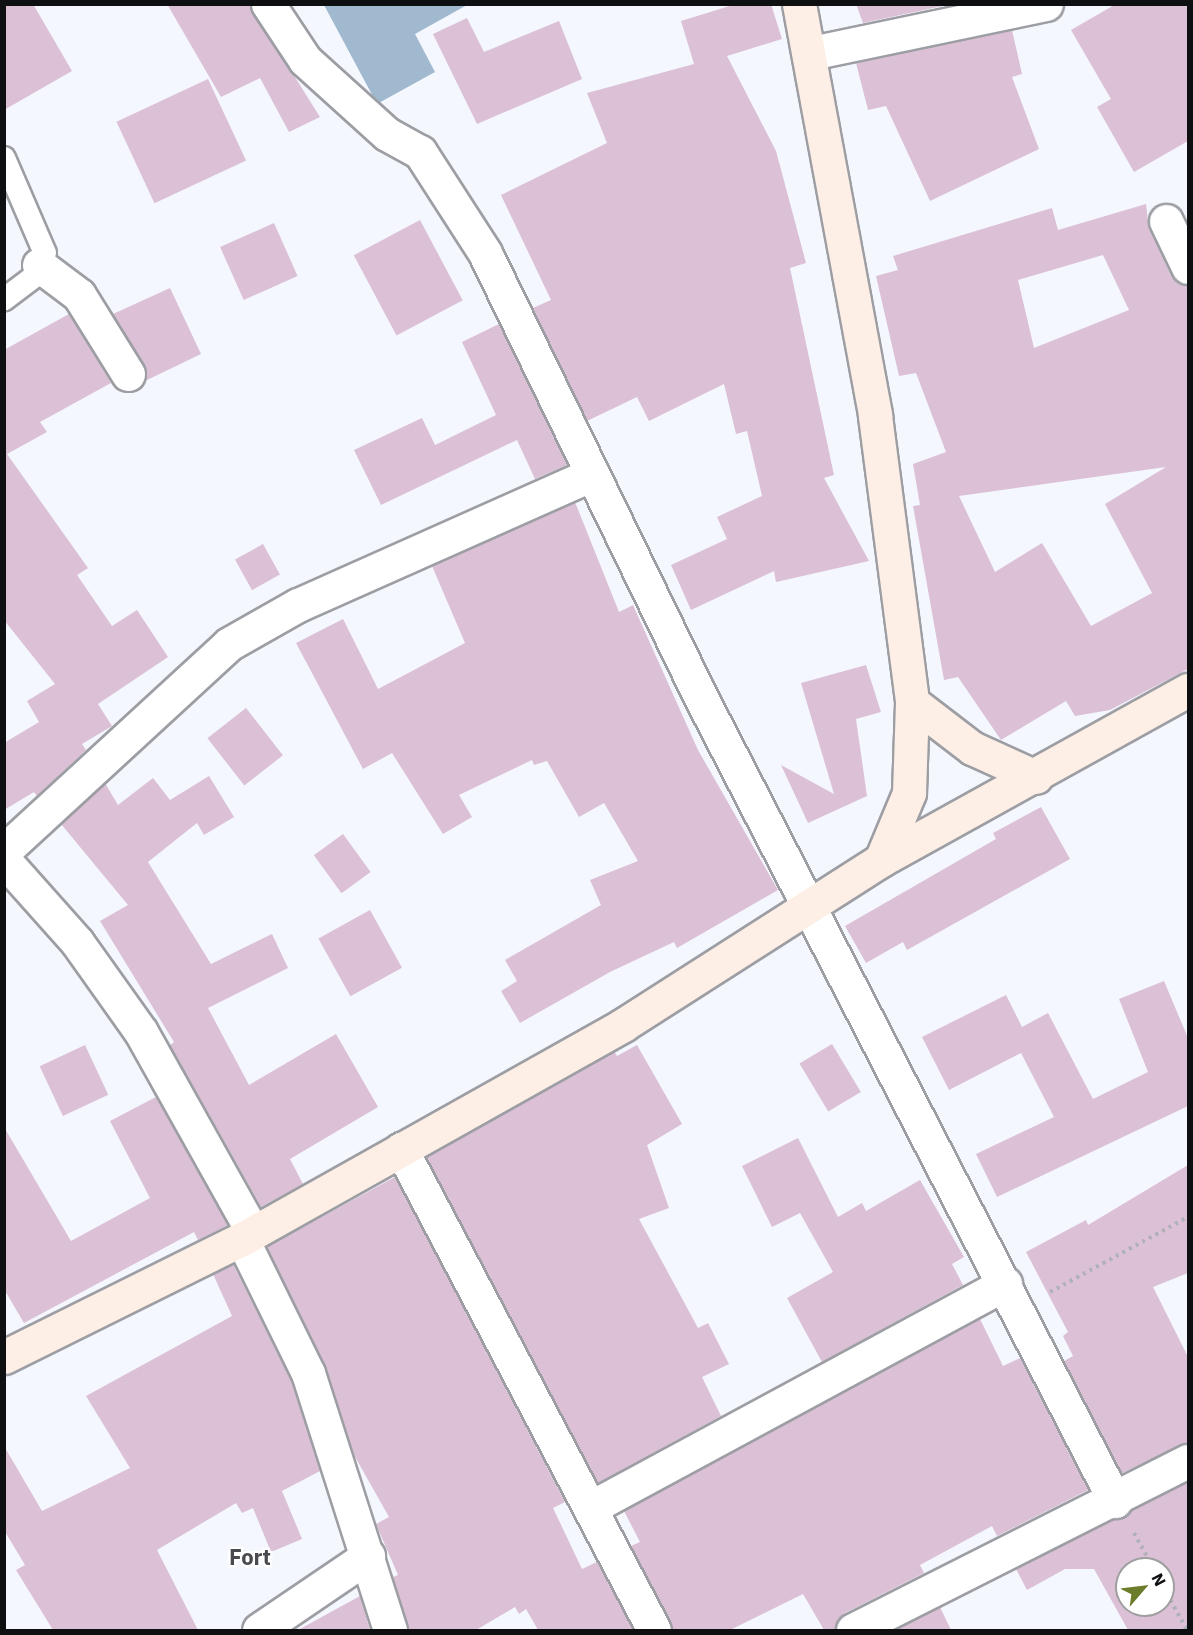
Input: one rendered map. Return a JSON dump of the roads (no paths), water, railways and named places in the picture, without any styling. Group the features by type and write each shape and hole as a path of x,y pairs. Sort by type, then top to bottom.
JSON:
{"main road":[{"path":"799,4 811,53 875,416 912,702 909,793 881,861"},
{"path":"4,1358 247,1235 623,1025 881,861 1036,777 1188,690"},
{"path":"912,702 972,748 1036,777"}],"street":[{"path":"268,4 305,60 387,134 420,152 485,253 807,906 1115,1501"},
{"path":"811,53 1046,4"},
{"path":"1166,221 1188,267"},
{"path":"39,265 79,295 129,374"},
{"path":"4,851 229,645 298,605 592,474"},
{"path":"4,860 77,942 141,1032 247,1235 308,1373 390,1630"},
{"path":"401,1149 654,1630"},
{"path":"590,1508 1011,1297"},
{"path":"853,1630 1115,1501 1188,1461"},
{"path":"259,1630 368,1556"}],"lane":[{"path":"4,158 38,232 45,253 35,276 4,300"}],"water":[{"path":"324,5 467,5 415,34 435,72 377,104"}],"district":[{"name":"Fort","path":"250,1557"}]}
